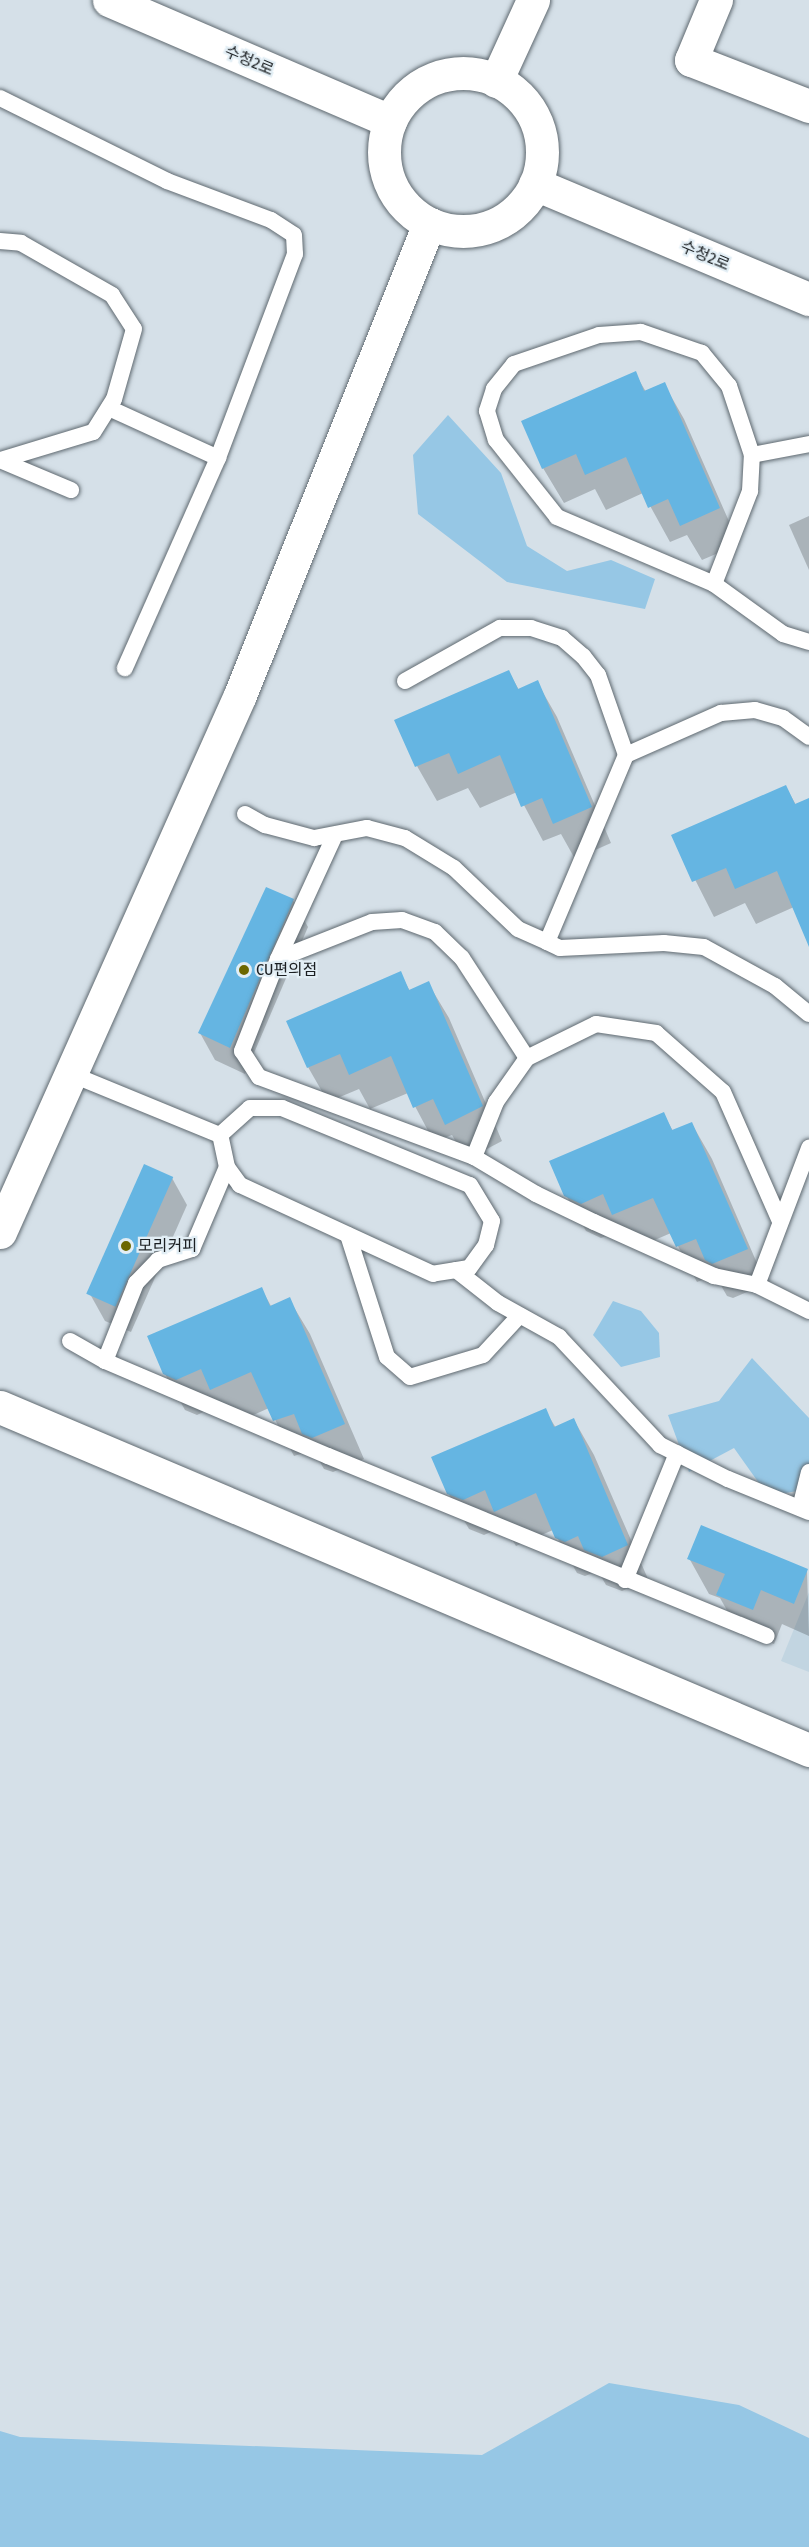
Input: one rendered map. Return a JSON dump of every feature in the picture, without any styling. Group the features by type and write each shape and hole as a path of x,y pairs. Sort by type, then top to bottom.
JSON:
{"street":[{"name":"수청2로","path":"109,0 390,121"},
{"path":"496,81 533,0"},
{"path":"716,0 691,60 809,106"},
{"path":"476,74 496,81 513,91 537,124 541,165 535,184 522,205 502,221 478,230 453,231 429,224 409,210 394,191 385,168 384,144 390,121 400,103 434,78 476,74"},
{"name":"수청2로","path":"535,184 809,299"},
{"path":"0,1233 240,695 429,224"},
{"path":"0,1407 809,1750"}],"lane":[{"path":"0,99 167,181 271,220 294,235 296,254 218,458 125,668"},
{"path":"0,241 21,243 112,295 134,329 109,408 93,432 1,460"},
{"path":"714,584 750,491 752,455 729,386 702,353 641,332 599,335 513,364 494,389 487,411 496,440 556,517 714,584 783,634 809,642"},
{"path":"109,408 218,458"},
{"path":"752,455 809,444"},
{"path":"1,460 71,490"},
{"path":"405,681 500,628 531,628 562,638 584,656 598,675 626,755 547,942"},
{"path":"626,755 721,713 755,710 783,718 809,737"},
{"path":"245,814 274,828 314,838 334,837 367,828 405,838 454,868 518,929 560,948 664,943 704,947 775,986 809,1014"},
{"path":"334,837 278,959 242,1051 259,1077 474,1157 536,1194 670,1256 714,1276 757,1285 809,1311"},
{"path":"278,959 372,922 402,920 435,932 462,958 527,1058"},
{"path":"474,1157 496,1102 527,1058 597,1024 656,1033 723,1092 780,1221"},
{"path":"71,1074 220,1135"},
{"path":"262,1108 272,1082"},
{"path":"250,1108 282,1108 470,1185 492,1221 486,1245 469,1268 433,1274 240,1185 227,1167 220,1135 250,1108"},
{"path":"757,1285 809,1148"},
{"path":"105,1361 136,1283 158,1260 192,1249 227,1167"},
{"path":"348,1235 387,1357 410,1377 483,1355 520,1315"},
{"path":"456,1270 520,1315 559,1337 660,1445 804,1510 809,1472"},
{"path":"70,1341 105,1361 625,1580 767,1636"},
{"path":"625,1580 677,1453"}],"shaded area":[{"path":"448,415 501,473 527,546 567,571 611,560 655,579 645,609 507,582 418,514 413,455"},
{"path":"613,1301 641,1311 659,1333 660,1357 621,1367 593,1335"},
{"path":"752,1358 809,1418 809,1489 768,1496 734,1448 689,1472 668,1415 719,1401"},
{"path":"809,1592 809,1672 781,1661"},
{"path":"609,2383 739,2405 809,2438 809,2547 0,2547 0,2431 20,2437 482,2455"}],"building":[{"path":"636,371 644,391 665,382 720,508 680,526 668,499 648,508 626,457 585,475 576,454 542,469 521,421"},
{"path":"509,670 518,689 538,680 592,807 553,824 542,798 521,807 500,755 458,774 449,753 415,767 394,720"},
{"path":"786,785 795,804 809,798 809,947 777,871 735,889 726,868 692,882 671,835"},
{"path":"266,887 294,899 230,1048 198,1033"},
{"path":"401,971 409,990 429,981 483,1106 445,1125 433,1099 413,1108 391,1056 349,1075 340,1054 307,1068 286,1021"},
{"path":"664,1112 672,1130 692,1122 748,1249 712,1264 705,1260 696,1239 676,1247 653,1198 612,1215 603,1194 581,1204 564,1196 549,1161"},
{"path":"144,1164 173,1177 115,1307 86,1294"},
{"path":"262,1287 270,1306 290,1297 345,1424 312,1438 302,1434 294,1414 273,1421 251,1372 210,1390 201,1369 176,1380 163,1374 147,1336"},
{"path":"546,1408 554,1427 574,1418 628,1545 602,1557 584,1550 578,1536 565,1542 555,1538 536,1493 494,1512 485,1490 463,1500 447,1494 431,1457"},
{"path":"701,1525 808,1569 794,1604 761,1590 753,1610 716,1595 725,1574 687,1559"}],"place":[{"name":"CU편의점","path":"244,970"},
{"name":"모리커피","path":"126,1246"}]}
